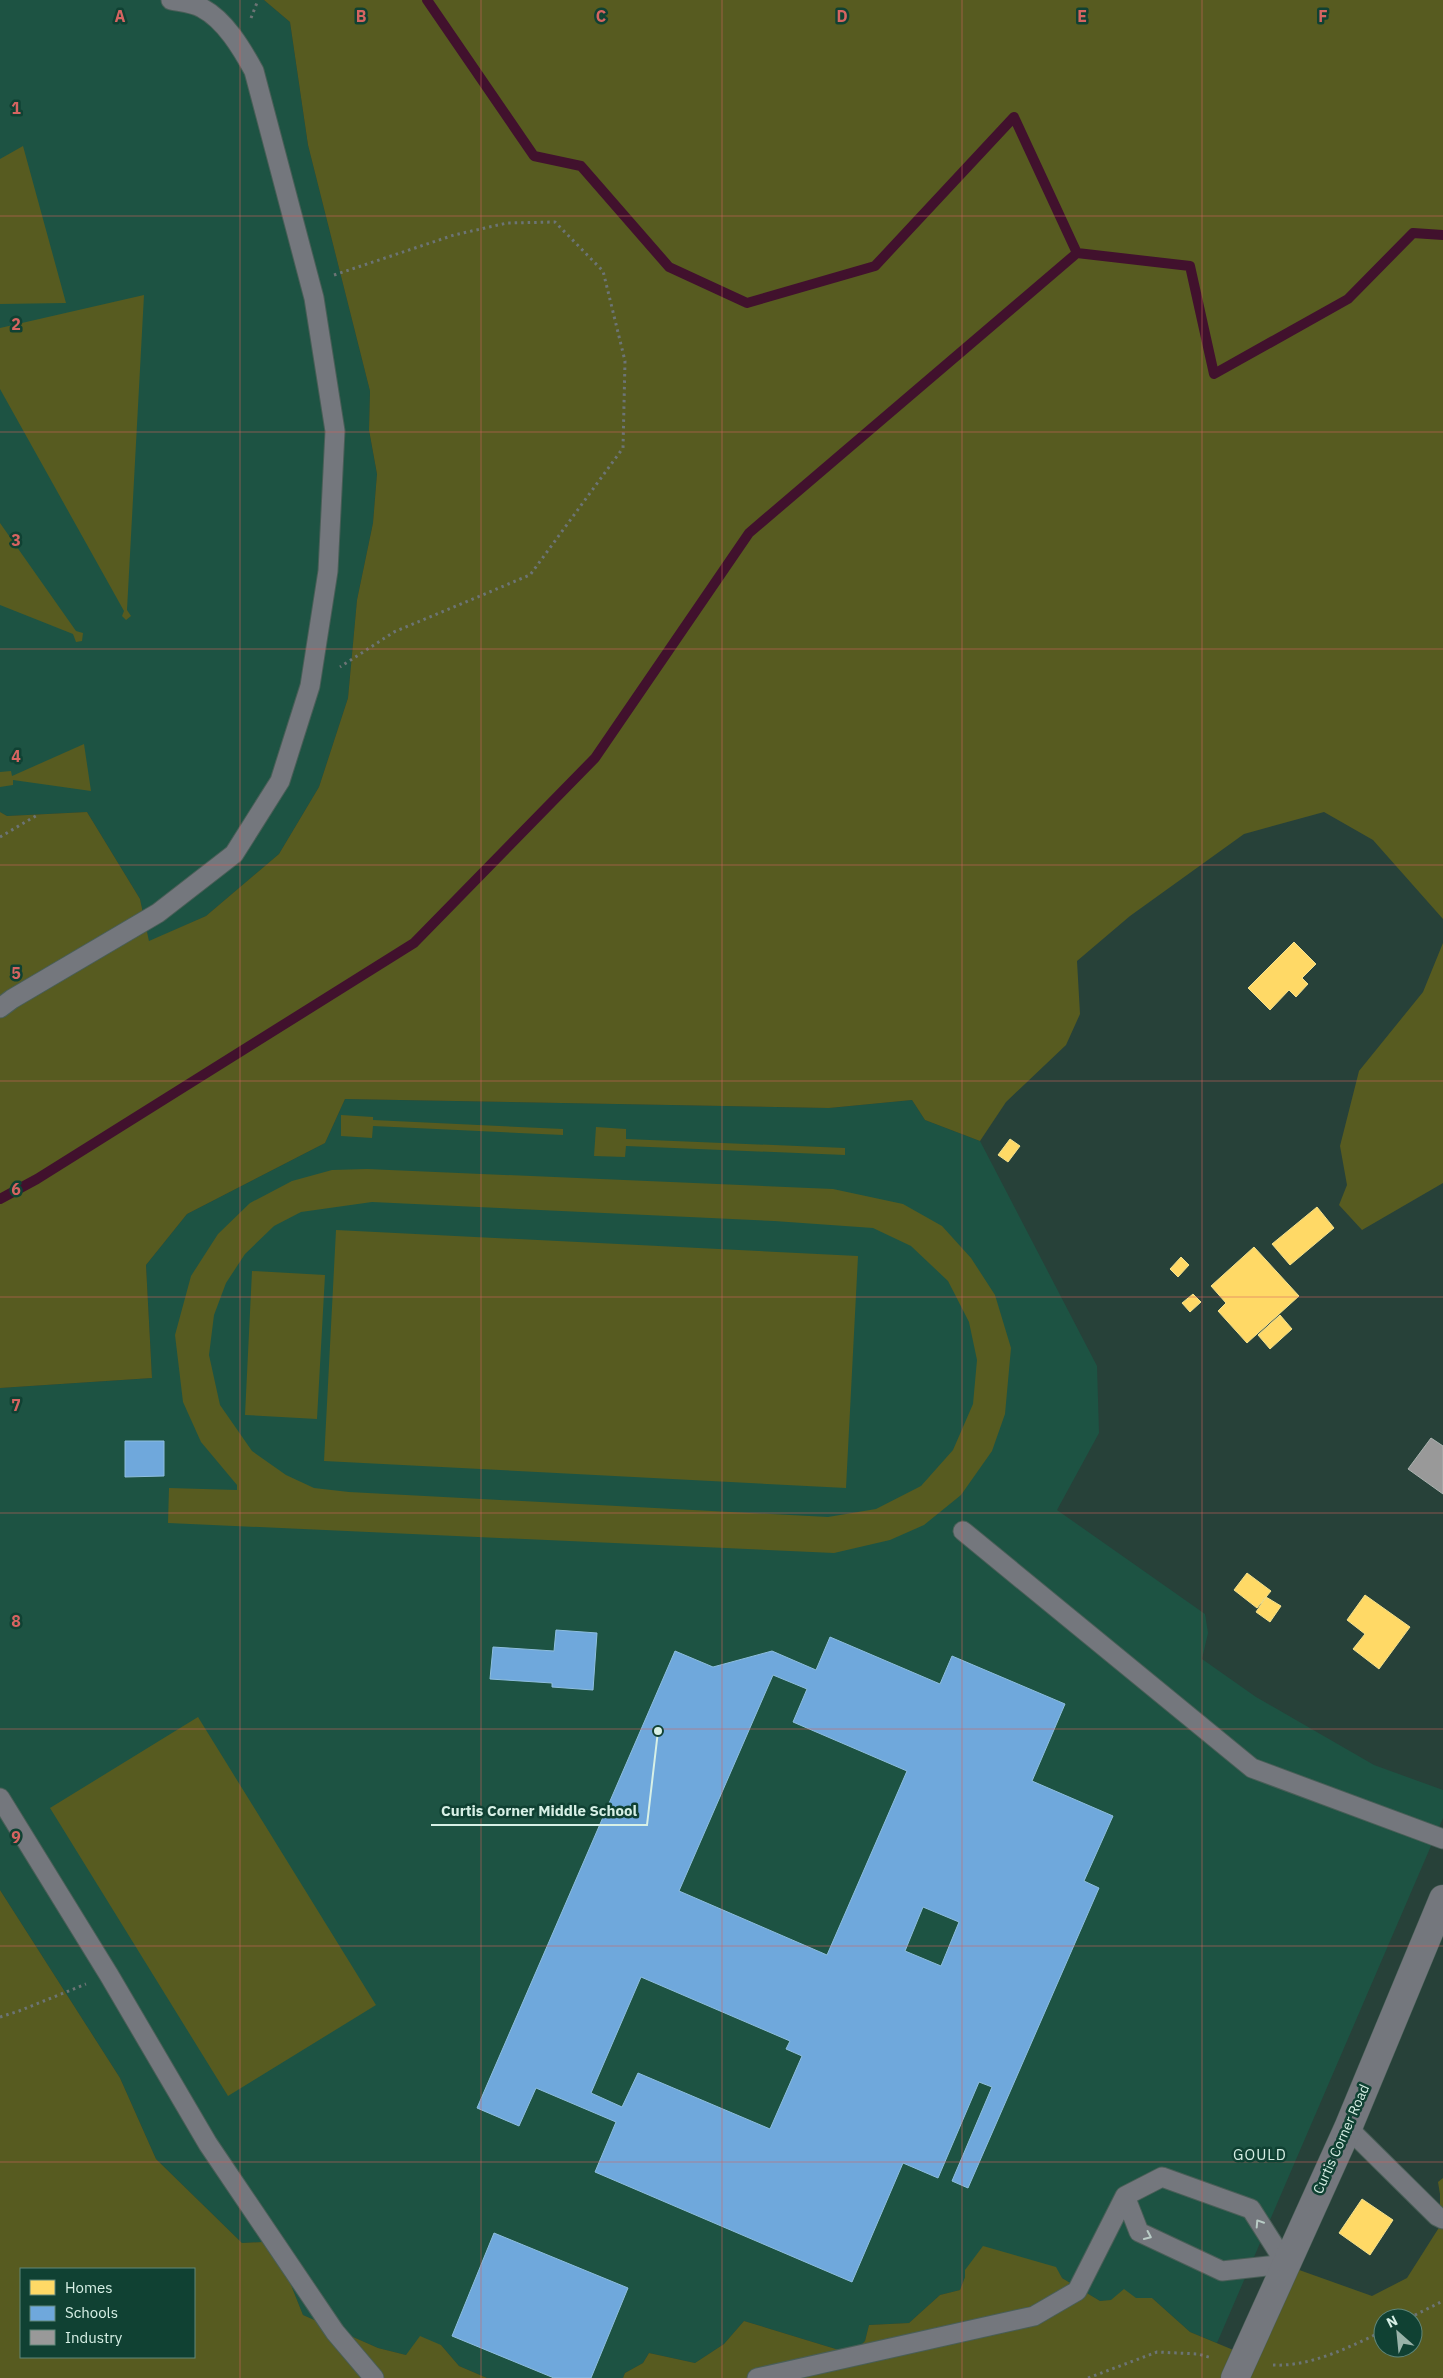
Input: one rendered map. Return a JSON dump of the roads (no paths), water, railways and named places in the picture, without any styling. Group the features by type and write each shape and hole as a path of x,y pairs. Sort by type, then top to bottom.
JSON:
{"street":[{"name":"Curtis Corner Road","path":"1235,2378 1348,2128 1443,1899"}],"lane":[{"path":"0,1008 12,999 158,913 234,854 280,781 310,686 328,572 335,431 310,284 254,71 241,47 213,16 201,7 171,0"},
{"path":"963,1531 1252,1768 1443,1838"},
{"path":"0,1798 109,1975 208,2144 335,2332 374,2378"},
{"path":"1348,2128 1436,2216 1443,2219"},
{"path":"757,2378 1034,2316 1077,2291 1125,2196 1162,2177 1251,2210 1286,2264 1222,2271 1140,2232 1125,2196"}],"waterway":[{"path":"427,0 534,156 581,166 669,267 747,303 875,266 1014,117 1077,253"},
{"path":"0,1199 37,1179 414,943 595,758 749,533 1077,253 1190,266 1214,374 1348,299 1413,233 1443,235"}],"place":[{"name":"Curtis Corner Middle School","path":"658,1731"}],"district":[{"name":"GOULD","path":"1260,2155"}]}
